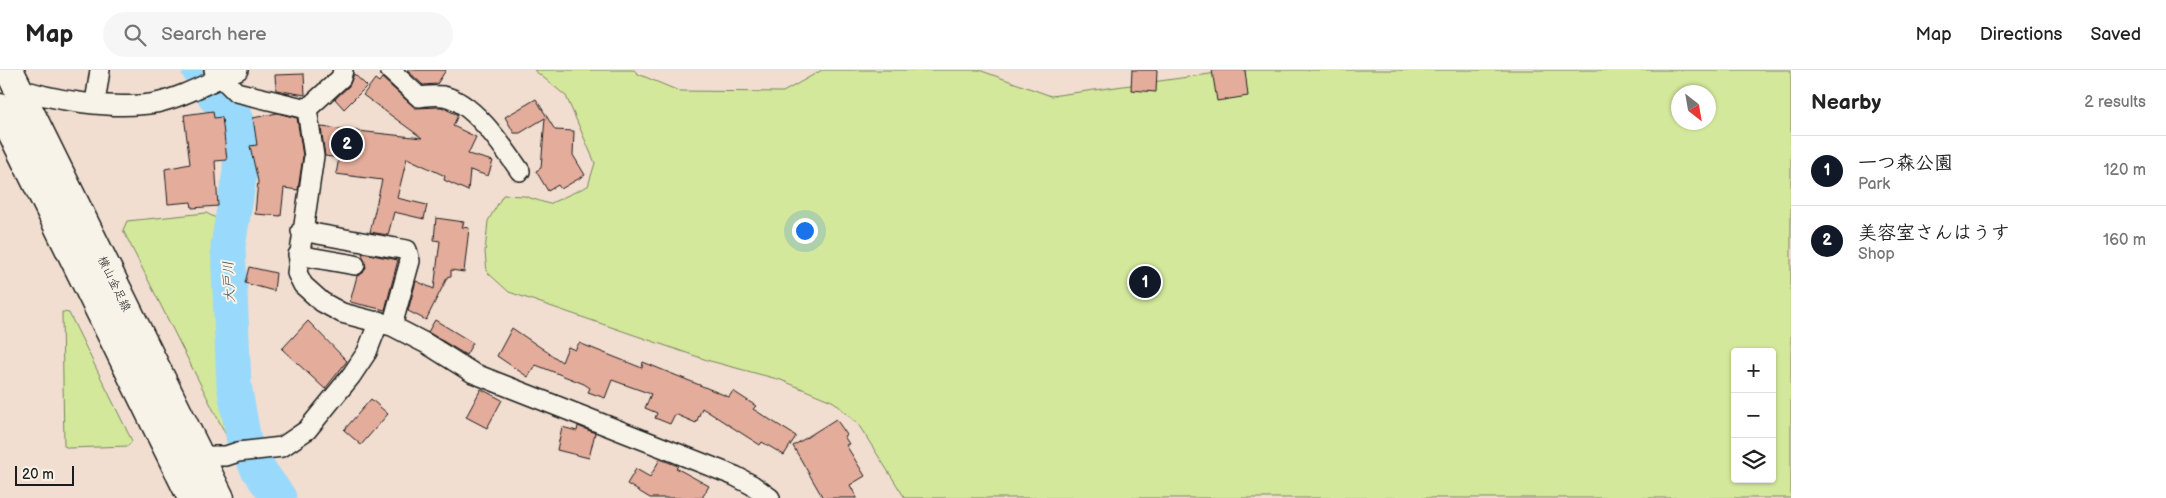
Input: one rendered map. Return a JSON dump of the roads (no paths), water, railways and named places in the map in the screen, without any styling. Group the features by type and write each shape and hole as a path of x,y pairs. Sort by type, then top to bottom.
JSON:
{"main road":[{"name":"横山金足線","path":"9,80 220,498"},
{"name":"横山金足線","path":"0,108 192,498"}],"street":[{"path":"96,103 100,70"},
{"path":"9,80 64,99 126,106 157,102 193,90 217,76 238,70"},
{"path":"307,109 341,78 344,70"},
{"path":"390,70 419,97 443,96 458,102 493,131 520,171"},
{"path":"217,76 236,92 307,109"},
{"path":"307,109 314,156 309,200 301,231 297,273 303,285 322,302 350,316 385,324 428,344 473,373 735,476 770,498"},
{"path":"171,456 226,456 238,452 282,447 307,430 357,368 385,324 410,261 407,250 301,231"},
{"path":"298,254 355,265"}],"waterway":[{"name":"大戸川","path":"199,70 216,98 233,111 241,131 240,172 228,246 234,385 244,441 258,469 279,498"}],"place":[{"name":"美容室さんはうす","path":"347,144"},
{"name":"一つ森公園","path":"1145,282"}]}
